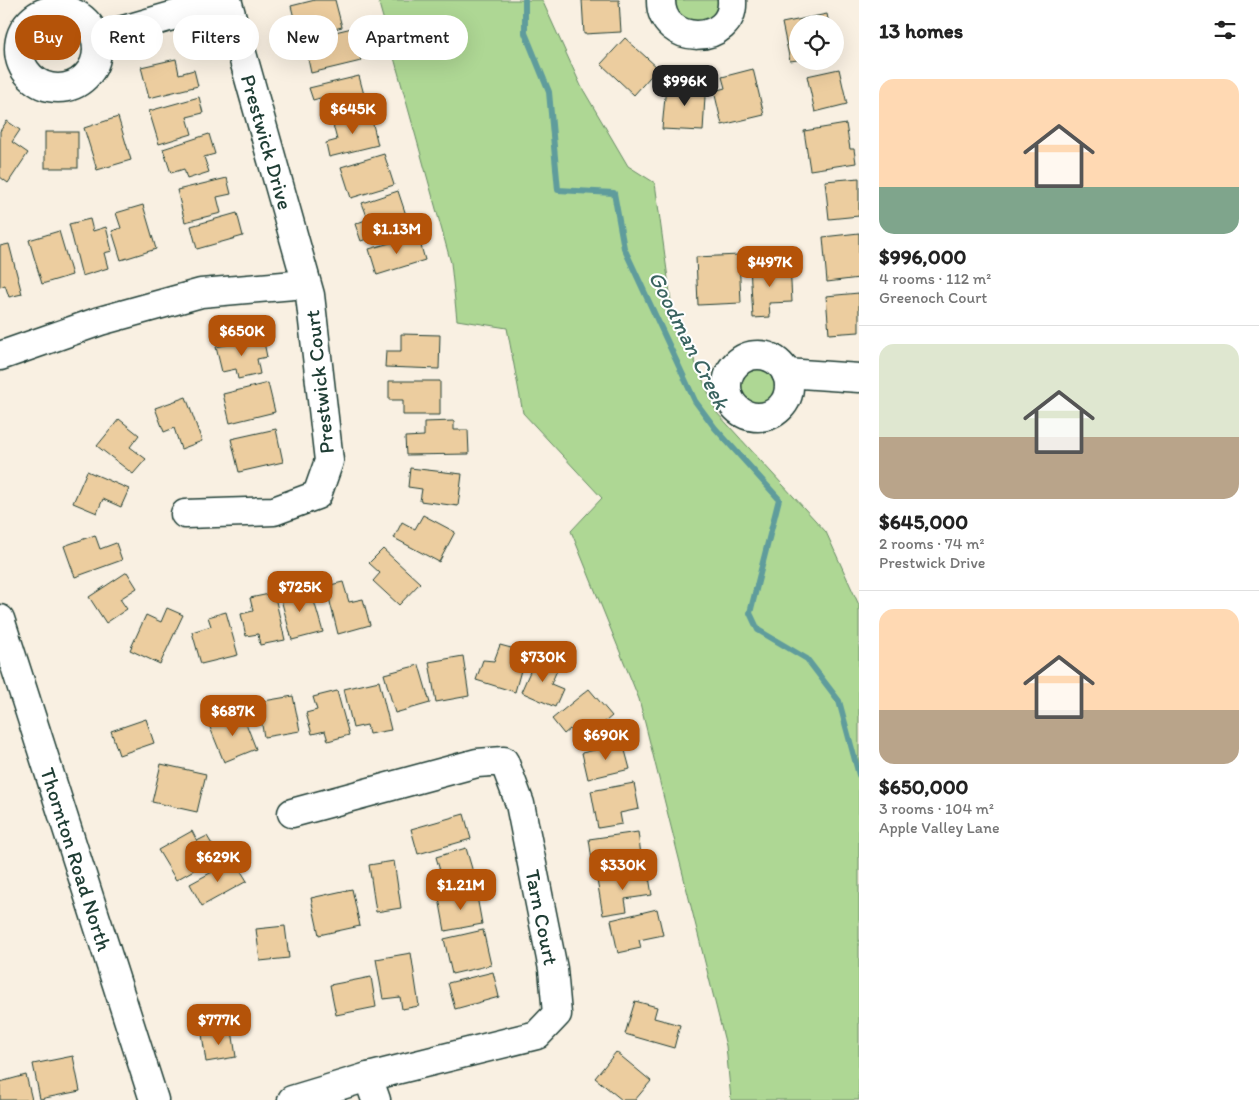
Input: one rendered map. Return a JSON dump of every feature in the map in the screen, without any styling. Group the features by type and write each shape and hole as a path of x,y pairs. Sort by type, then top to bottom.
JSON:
{"street":[{"path":"163,19 227,0"},
{"name":"Prestwick Drive","path":"227,0 306,284"},
{"path":"661,0 663,14 679,32 702,36 713,32 723,25 729,16 732,0"},
{"path":"0,356 100,321 201,293 306,284"},
{"name":"Prestwick Court","path":"185,514 274,511 316,495 329,461 310,295 306,284"},
{"path":"786,373 859,378"},
{"name":"Thornton Road North","path":"0,619 154,1100"},
{"name":"Tarn Court","path":"292,813 477,763 504,761 520,804 553,969 557,1014 537,1035 372,1089 292,1100"}],"green space":[{"path":"378,0 542,0 581,86 628,166 655,183 672,308 717,413 826,532 859,605 859,1100 731,1100 726,1046 639,699 571,531 602,498 523,413 507,328 457,320 451,263 395,60 468,60 468,15 382,15"},
{"path":"669,0 724,0 716,19 683,23"},
{"path":"758,365 773,371 779,386 773,401 758,407 743,401 737,386 743,371"}],"building":[{"path":"315,0 335,0 342,27 338,28 338,15 293,15 291,6"},
{"path":"582,0 619,0 621,32 584,34"},
{"path":"789,22 789,56 782,23"},
{"path":"348,29 348,60 361,61 311,73 308,60 338,60 338,31"},
{"path":"625,38 658,68 634,95 601,64"},
{"path":"176,60 179,74 194,70 198,86 149,98 141,67"},
{"path":"753,69 764,115 722,125 714,91 725,88 722,77"},
{"path":"839,70 847,104 815,112 807,76"},
{"path":"359,76 367,106 328,116 324,97 313,100 309,88"},
{"path":"706,79 703,131 662,129 666,86 693,86 693,80"},
{"path":"199,97 203,113 187,117 192,134 159,144 149,111"},
{"path":"370,112 378,145 329,157 326,143 337,140 332,121"},
{"path":"118,117 131,160 97,170 84,128"},
{"path":"7,121 20,130 12,142 28,153 8,183 0,177 0,131"},
{"path":"846,124 850,149 854,149 856,163 810,170 804,131"},
{"path":"45,132 78,132 78,168 45,168"},
{"path":"209,134 215,154 204,157 209,172 187,179 184,169 171,173 163,149"},
{"path":"384,154 394,185 351,198 341,167"},
{"path":"227,178 231,194 217,197 221,213 185,222 177,190"},
{"path":"859,178 859,216 829,219 825,181"},
{"path":"398,191 409,224 361,241 355,224 368,219 362,203"},
{"path":"143,205 156,249 121,260 112,231 121,228 116,213"},
{"path":"237,213 243,236 197,249 191,226"},
{"path":"90,219 93,231 106,227 112,251 104,253 108,268 82,276 69,224"},
{"path":"59,231 72,275 42,284 29,240"},
{"path":"859,233 859,278 827,282 823,237"},
{"path":"418,235 425,260 377,275 369,249"},
{"path":"9,244 22,294 9,297 5,285 0,287 0,246"},
{"path":"739,255 741,303 698,305 696,257"},
{"path":"790,264 792,302 769,303 770,317 753,318 750,266"},
{"path":"859,293 859,332 829,334 826,296"},
{"path":"401,334 440,335 439,369 385,367 386,351 401,351"},
{"path":"263,337 267,357 257,359 260,374 238,379 236,369 222,372 216,347"},
{"path":"389,381 440,381 440,415 403,415 403,400 389,400"},
{"path":"268,383 275,412 230,423 223,394"},
{"path":"186,397 202,441 181,449 174,428 164,432 155,408"},
{"path":"119,419 139,435 130,447 146,459 133,474 97,446"},
{"path":"454,421 454,430 468,430 469,454 406,455 405,437 424,436 424,422"},
{"path":"276,429 283,462 239,472 231,439"},
{"path":"410,468 462,474 458,506 420,501 422,489 408,487"},
{"path":"87,471 129,489 121,507 103,499 97,513 73,503"},
{"path":"423,515 455,532 439,562 394,538 402,522 415,529"},
{"path":"95,535 100,549 116,543 122,560 75,577 64,546"},
{"path":"383,549 420,583 399,605 373,581 380,573 369,563"},
{"path":"127,572 137,588 120,599 127,609 106,623 89,597"},
{"path":"343,582 349,602 363,599 370,625 338,634 326,586"},
{"path":"300,586 303,596 312,594 323,632 292,640 279,592"},
{"path":"274,593 285,640 260,645 258,634 246,636 241,614 253,611 250,598"},
{"path":"167,608 183,615 160,664 130,650 146,615 161,622"},
{"path":"226,612 238,655 201,664 192,632 211,626 208,617"},
{"path":"500,645 526,652 515,692 476,680 483,660 494,661"},
{"path":"463,656 469,696 436,702 429,662"},
{"path":"536,658 558,668 551,684 563,689 555,707 521,692"},
{"path":"419,665 430,703 395,713 384,674"},
{"path":"379,681 391,730 369,734 367,725 353,728 344,689"},
{"path":"589,689 612,716 581,742 570,729 564,734 552,719"},
{"path":"337,691 349,735 328,741 325,731 312,734 306,713 317,710 313,697"},
{"path":"293,696 300,731 264,737 258,702"},
{"path":"242,713 256,749 224,762 209,725"},
{"path":"146,719 154,743 119,755 111,731"},
{"path":"623,743 630,769 588,779 582,753"},
{"path":"161,764 206,774 197,812 152,802"},
{"path":"634,783 639,809 620,813 622,824 598,828 591,791"},
{"path":"464,814 471,839 418,854 411,829"},
{"path":"192,831 197,841 207,836 219,856 176,880 158,850"},
{"path":"638,832 641,855 616,859 617,872 594,875 589,839"},
{"path":"466,848 475,879 445,888 436,857"},
{"path":"234,860 247,881 202,906 190,884"},
{"path":"394,861 401,908 376,912 369,865"},
{"path":"648,871 652,895 625,899 627,911 603,915 597,880"},
{"path":"352,889 360,926 319,935 311,898"},
{"path":"476,891 482,924 445,931 439,898"},
{"path":"657,909 663,935 639,940 641,948 618,953 611,920"},
{"path":"285,926 289,958 260,961 256,929"},
{"path":"483,930 491,965 452,974 444,939"},
{"path":"411,953 419,1006 402,1009 400,997 383,999 376,959"},
{"path":"493,972 499,997 455,1009 448,983"},
{"path":"371,977 376,1007 336,1015 330,985"},
{"path":"635,1001 657,1007 654,1018 680,1025 674,1048 625,1034"},
{"path":"232,1030 236,1057 206,1062 202,1034"},
{"path":"616,1052 651,1081 635,1100 622,1100 595,1078"},
{"path":"73,1056 80,1091 40,1099 33,1064"},
{"path":"26,1075 32,1100 0,1100 0,1082"}],"waterway":[{"name":"Goodman Creek","path":"525,0 525,33 549,92 558,190 614,193 624,248 695,401 715,428 779,499 750,613 758,630 807,659 839,701 859,775"}]}
